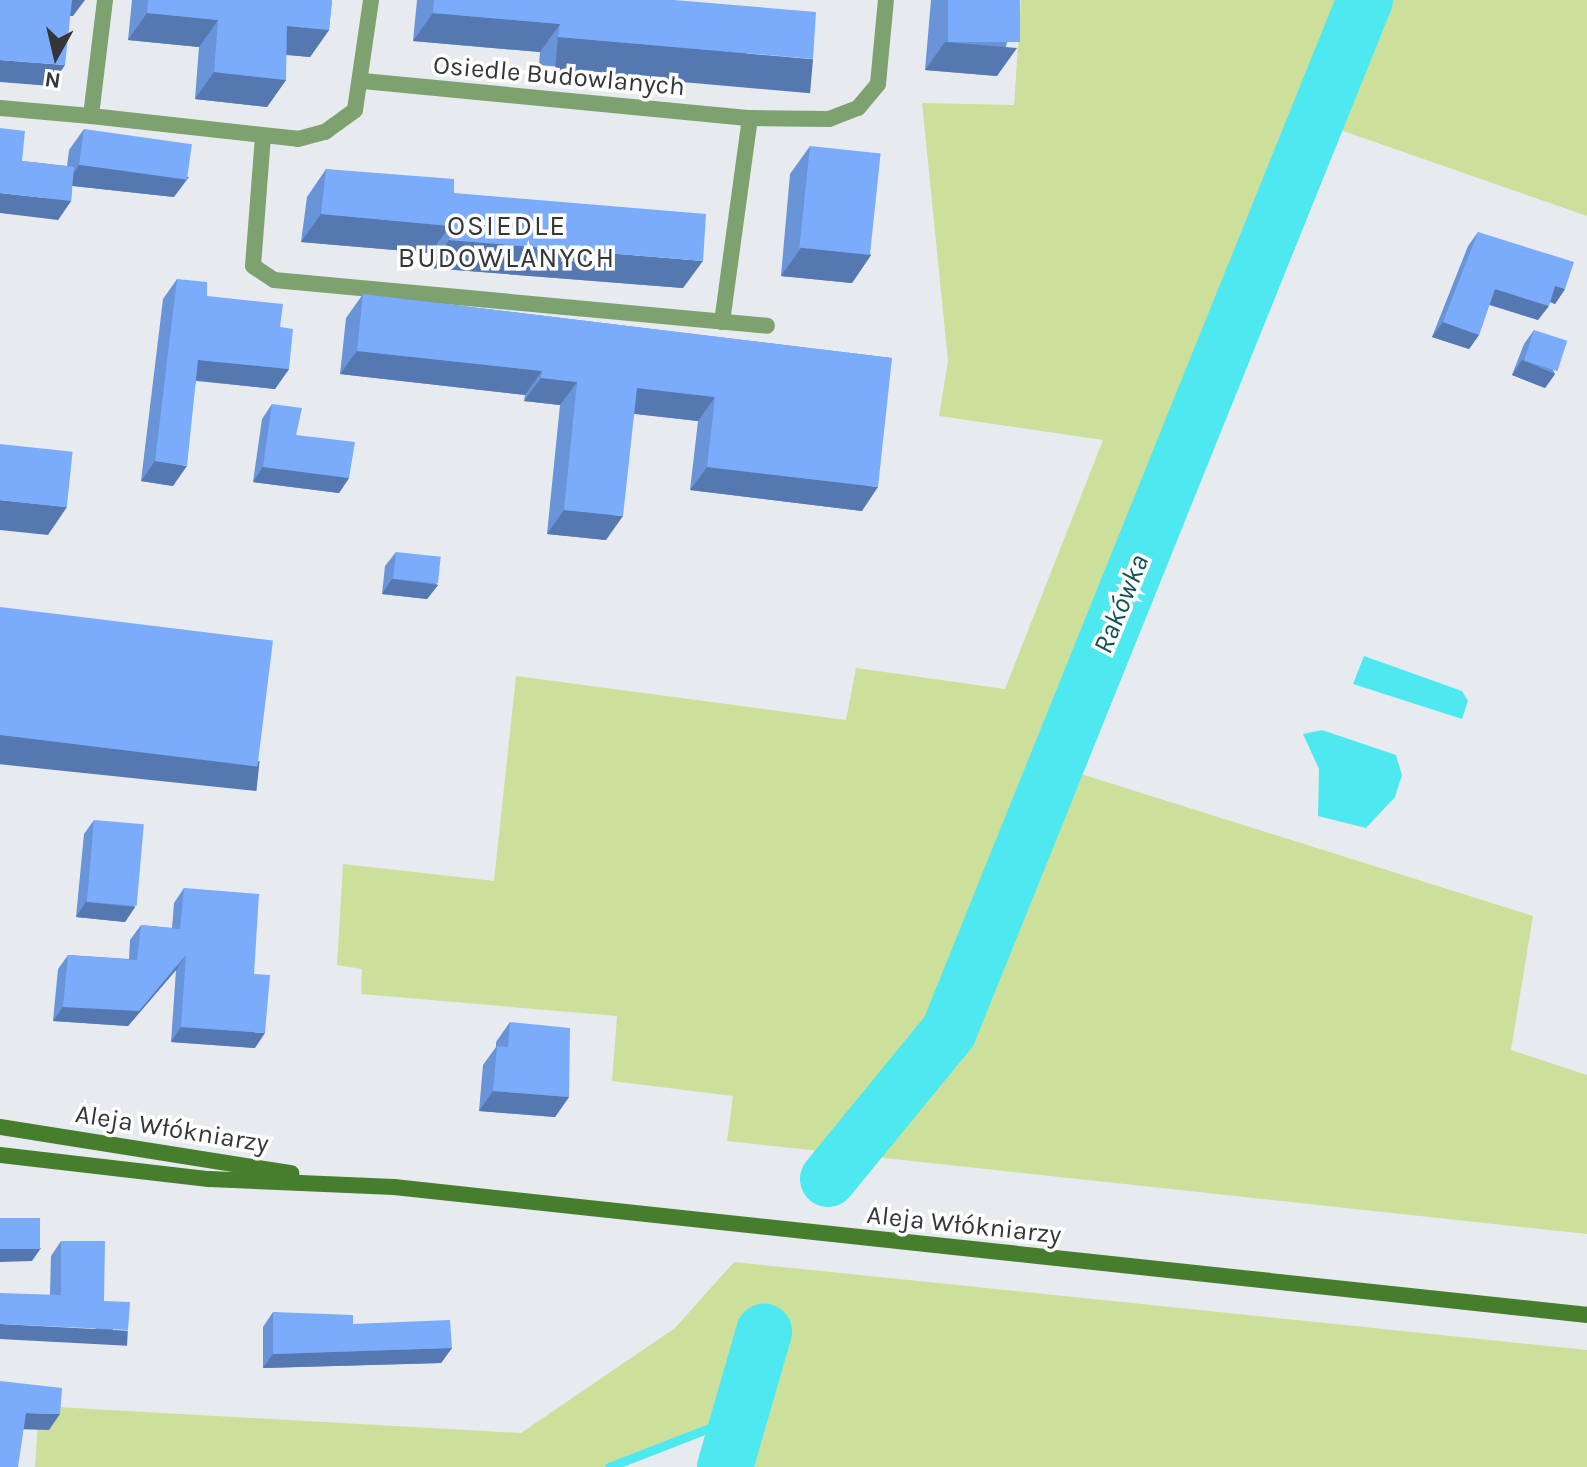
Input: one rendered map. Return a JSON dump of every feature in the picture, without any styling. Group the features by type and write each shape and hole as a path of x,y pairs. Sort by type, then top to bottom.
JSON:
{"main road":[{"name":"Aleja Włókniarzy","path":"0,1127 336,1181 1587,1315"},
{"name":"Aleja Włókniarzy","path":"0,1155 209,1179 336,1181"}],"street":[{"path":"91,116 105,0"},
{"path":"0,108 263,136 325,132 355,110 363,81 371,0"},
{"name":"Osiedle Budowlanych","path":"363,81 750,118 829,119 858,108 878,84 886,0"},
{"path":"722,322 750,118"},
{"path":"263,136 253,266 274,280 767,326"}],"green space":[{"path":"1021,0 1587,0 1587,216 1323,124 1062,768 1533,916 1511,1050 1587,1075 1587,1234 727,1141 733,1096 612,1081 617,1016 361,994 362,969 337,965 343,864 494,881 516,676 846,720 856,668 1005,689 1103,440 939,416 948,361 922,103 1014,105"},
{"path":"734,1262 1587,1350 1587,1467 725,1467 742,1415 609,1467 35,1467 39,1406 521,1433 675,1328"}],"water":[{"path":"1364,656 1462,691 1468,701 1462,719 1353,684"},
{"path":"1322,730 1396,755 1402,775 1395,797 1366,828 1318,816 1319,769 1303,734"}],"building":[{"path":"0,0 72,0 65,65 0,60"},
{"path":"148,0 332,0 329,30 287,26 286,80 214,72 218,20 147,13"},
{"path":"434,0 674,0 816,12 813,59 558,37 560,24 433,13"},
{"path":"948,0 1020,0 1020,42 948,42"},
{"path":"0,128 25,131 22,161 74,167 71,201 0,193"},
{"path":"84,129 192,144 187,180 79,165"},
{"path":"810,146 881,153 870,255 799,247"},
{"path":"326,169 454,179 454,193 706,214 703,261 449,240 450,226 321,214"},
{"path":"1478,232 1574,262 1565,289 1555,286 1549,306 1495,289 1479,335 1443,322"},
{"path":"177,279 207,282 207,296 283,304 280,327 293,329 289,369 198,360 187,466 155,461"},
{"path":"363,294 892,358 878,487 707,467 715,397 637,388 623,516 564,510 577,382 541,378 542,371 357,351"},
{"path":"1534,330 1567,341 1557,371 1524,360"},
{"path":"272,404 302,408 296,435 355,442 349,478 263,467"},
{"path":"0,444 73,452 67,507 0,500"},
{"path":"396,552 441,557 438,584 393,579"},
{"path":"0,607 273,641 257,767 0,735"},
{"path":"94,820 144,824 137,906 87,902"},
{"path":"184,888 259,894 254,974 270,975 265,1033 181,1027 186,955 139,1011 63,1007 68,955 137,960 141,925 180,929"},
{"path":"510,1022 570,1028 569,1097 493,1091 497,1046 508,1047"},
{"path":"0,1218 40,1218 40,1249 0,1249"},
{"path":"61,1241 105,1241 104,1301 130,1302 128,1330 0,1324 0,1293 61,1295"},
{"path":"273,1312 353,1315 353,1324 450,1320 452,1348 273,1354"},
{"path":"0,1381 62,1388 60,1414 26,1413 18,1467 0,1467"}],"waterway":[{"name":"Rakówka","path":"828,1179 949,1031 1365,0"},
{"name":"Rakówka","path":"725,1467 764,1332"},
{"name":"Rakówka","path":"609,1467 743,1415"}],"district":[{"name":"OSIEDLE BUDOWLANYCH","path":"507,242"}]}
